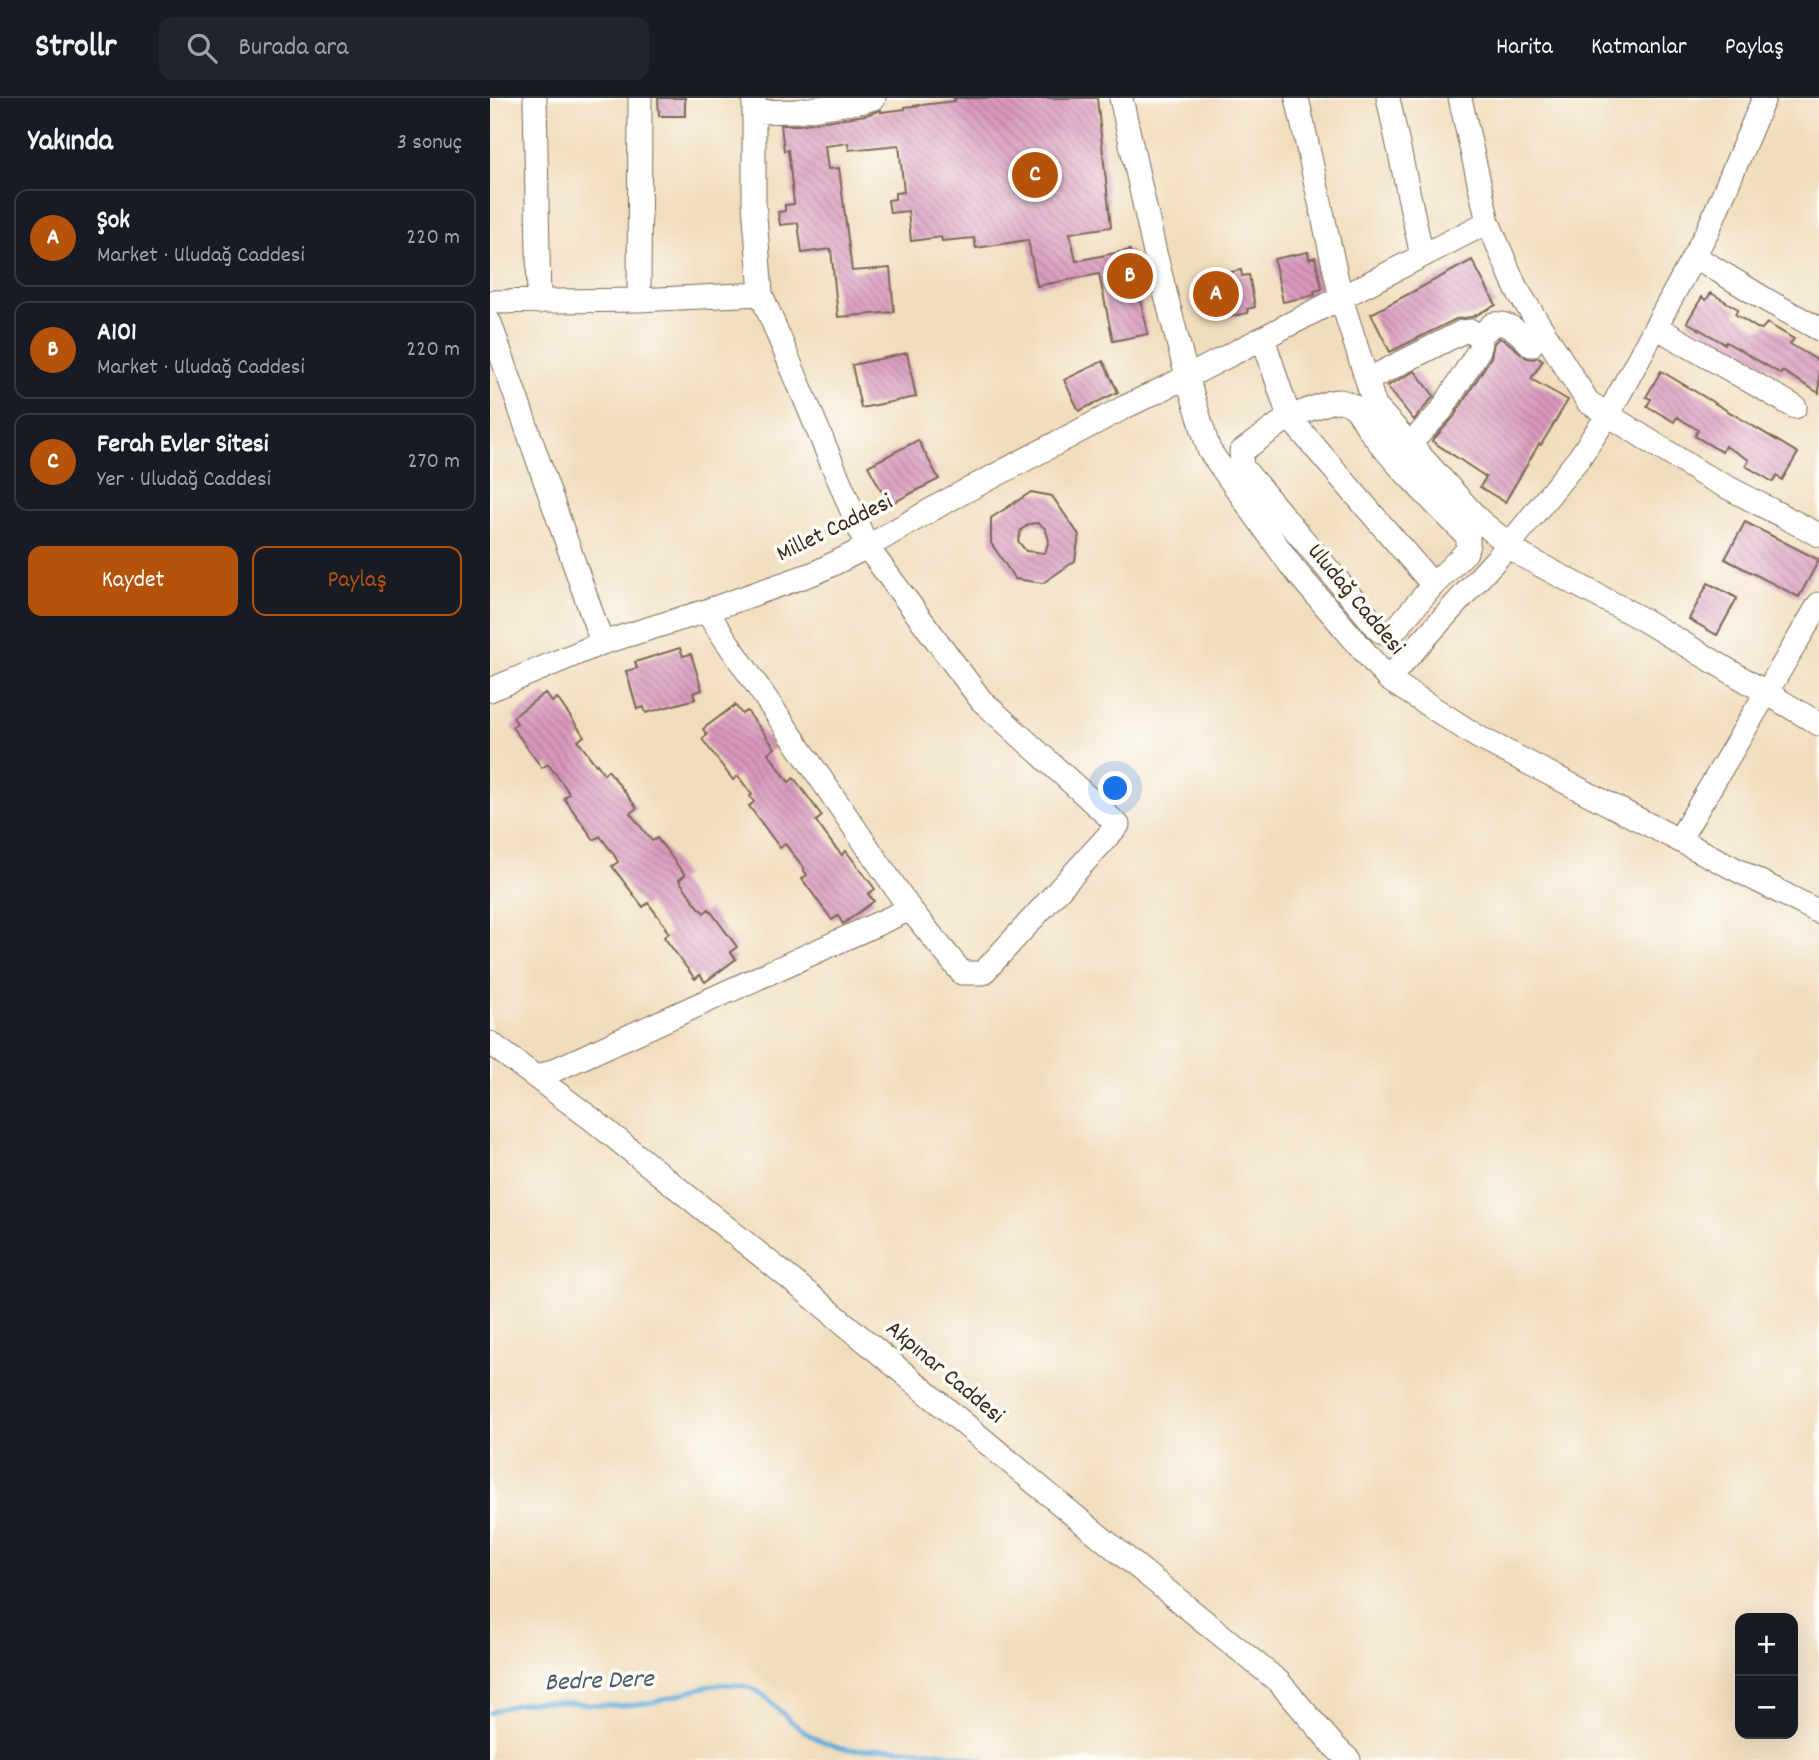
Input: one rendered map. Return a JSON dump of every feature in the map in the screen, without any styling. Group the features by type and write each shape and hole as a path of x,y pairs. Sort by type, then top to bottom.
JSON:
{"street":[{"path":"535,98 539,302"},
{"path":"639,300 640,98"},
{"path":"706,611 910,909 962,973 983,974 1118,825 981,700 867,547 761,294 754,203 754,105 796,111 874,98"},
{"name":"Uludağ Caddesi","path":"1121,98 1155,253 1209,450 1292,567 1388,679 1478,737 1819,912"},
{"path":"1297,98 1341,298 1375,406 1480,521 1523,556 1642,619 1819,724"},
{"path":"1388,98 1422,256"},
{"path":"1460,98 1488,222 1516,288 1588,402 1702,474 1819,535"},
{"path":"1388,679 1509,545 1579,458 1608,415 1708,230 1764,98"},
{"name":"Millet Caddesi","path":"490,690 602,643 706,611 817,572 1076,432 1488,222"},
{"path":"1694,256 1819,329"},
{"path":"490,302 639,300 761,294"},
{"path":"490,323 602,643"},
{"path":"1479,337 1493,324 1504,324 1512,327 1531,345"},
{"path":"1656,327 1795,407"},
{"path":"1367,380 1462,332 1471,331 1479,337 1479,350 1441,411 1409,444"},
{"path":"1263,338 1289,417 1433,585"},
{"path":"1339,401 1353,405 1383,448 1468,537 1466,552 1433,585 1394,631 1380,631 1242,467 1241,452 1289,417 1330,402 1339,401"},
{"path":"1679,840 1819,604"},
{"path":"537,1078 910,909"},
{"name":"Akpınar Caddesi","path":"490,1043 593,1120 815,1299 1279,1682 1349,1760"}],"building":[{"path":"658,98 685,98 685,116 659,116"},
{"path":"954,98 1097,98 1111,227 1070,233 1076,261 1130,250 1148,334 1113,341 1099,274 1037,286 1028,240 976,248 974,238 942,241 941,237 911,241 908,211 890,213 888,200 895,199 895,193 904,192 899,145 849,150 848,143 825,146 828,169 839,168 852,271 890,268 894,312 838,317 831,249 802,253 798,223 780,225 778,212 785,211 785,205 794,204 788,150 784,151 781,125 798,125 866,115 881,110 905,109 955,101"},
{"path":"1308,252 1309,259 1315,257 1322,289 1314,291 1315,295 1283,302 1274,259"},
{"path":"1472,260 1496,305 1472,317 1456,319 1390,352 1371,314"},
{"path":"1241,270 1242,276 1249,275 1255,307 1247,309 1248,313 1217,319 1207,277"},
{"path":"1711,293 1738,309 1735,314 1757,328 1762,329 1767,323 1794,339 1790,344 1819,361 1819,393 1687,322 1702,297 1706,300"},
{"path":"1499,338 1527,358 1538,357 1543,360 1531,379 1568,400 1505,502 1480,487 1486,477 1432,441 1453,418 1491,357 1494,343"},
{"path":"907,353 916,397 861,408 852,365"},
{"path":"1103,361 1118,392 1079,411 1064,380"},
{"path":"1415,371 1434,396 1414,420 1387,386"},
{"path":"1661,371 1798,453 1782,480 1777,476 1773,482 1746,466 1749,460 1725,446 1722,452 1695,436 1698,430 1677,417 1674,422 1647,406 1651,399 1646,397"},
{"path":"918,440 939,479 889,505 868,466"},
{"path":"1031,492 1052,496 1079,535 1075,561 1043,583 1015,579 991,543 991,518","holes":["1038,523 1045,528 1049,540 1045,553 1026,551 1018,541 1021,530 1029,524"]},
{"path":"1745,522 1819,560 1799,597 1725,559"},
{"path":"1708,583 1737,598 1717,635 1689,619"},
{"path":"680,648 683,656 691,654 702,690 693,693 695,699 646,713 644,707 637,709 626,671 637,668 635,662"},
{"path":"545,693 552,702 557,698 584,736 578,741 604,774 608,770 637,808 630,813 652,841 657,838 685,875 679,880 696,904 704,913 709,909 737,947 730,952 736,959 705,982 700,975 695,979 664,937 669,933 666,927 648,903 643,907 612,866 618,862 614,855 600,836 594,840 564,798 569,794 548,764 542,768 512,727 517,723 513,717"},
{"path":"735,705 742,714 747,711 775,748 768,753 789,782 794,778 822,816 816,821 834,846 842,855 846,851 875,889 868,894 874,901 843,924 838,916 832,920 802,879 807,875 804,868 785,844 780,848 749,806 754,802 750,796 752,795 738,776 733,780 702,739 707,735 703,729"}],"waterway":[{"name":"Bedre Dere","path":"490,1713 529,1702 608,1705 648,1703 709,1686 734,1685 757,1691 801,1729 840,1748 916,1749 983,1760"}],"place":[{"name":"Ferah Evler Sitesi","path":"1035,175"},
{"name":"A101","path":"1130,276"},
{"name":"Şok","path":"1216,294"}]}
